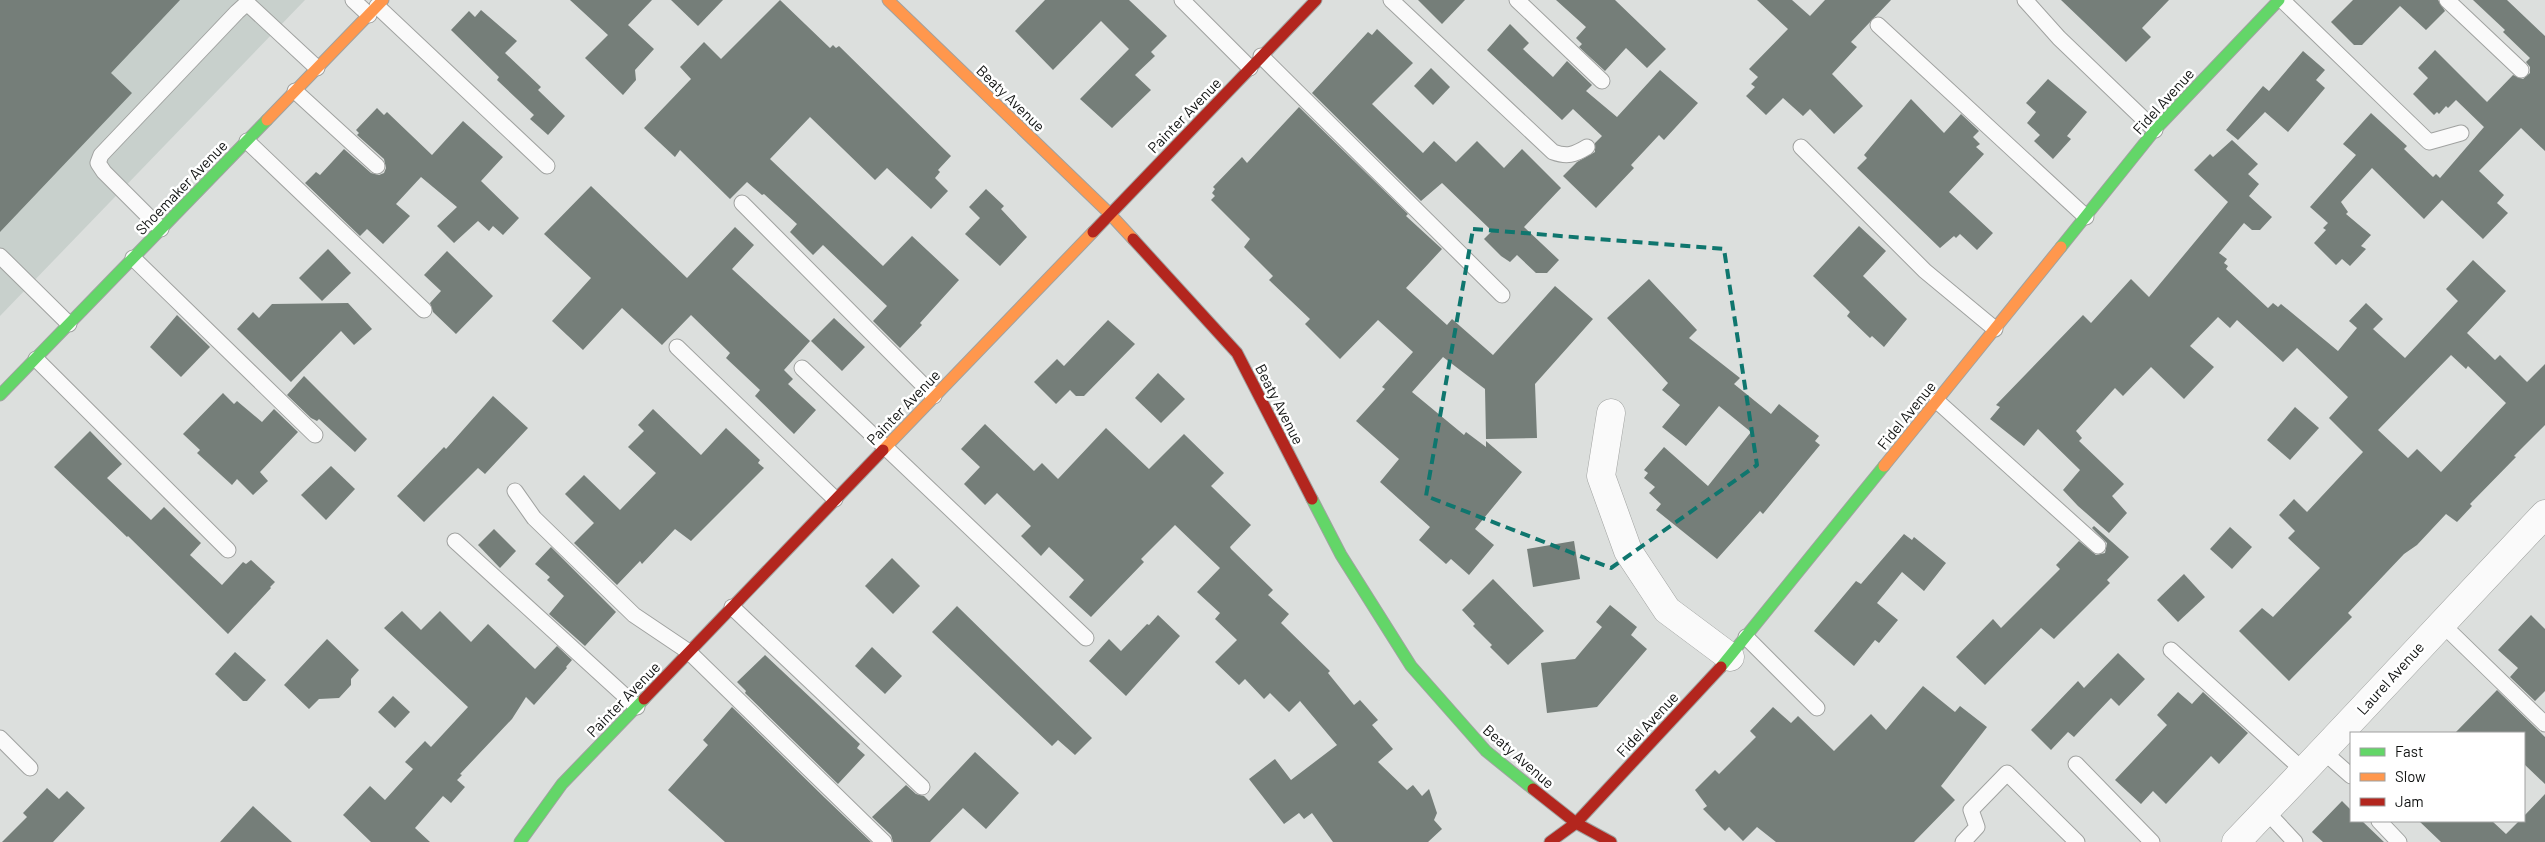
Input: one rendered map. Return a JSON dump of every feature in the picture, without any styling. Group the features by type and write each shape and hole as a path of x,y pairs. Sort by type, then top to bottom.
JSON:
{"street":[{"name":"Beaty Avenue","path":"888,0 1109,213 1237,353 1341,555 1411,666 1486,751 1576,823 1611,842"},
{"name":"Painter Avenue","path":"520,842 562,784 1109,213 1316,0"},
{"name":"Fidel Avenue","path":"1550,842 1576,823 1738,647 2155,130 2280,0"},
{"name":"Shoemaker Avenue","path":"0,395 376,7"},
{"path":"1611,413 1601,476 1628,551 1667,610 1738,647"},
{"name":"Laurel Avenue","path":"2236,842 2324,752 2441,623 2543,521"}],"lane":[{"path":"353,0 376,7 547,166"},
{"path":"1182,0 1250,68"},
{"path":"1391,0 1553,152 1566,156 1576,154 1587,147"},
{"path":"1517,0 1602,80"},
{"path":"2025,0 2059,38 2155,130"},
{"path":"2255,0 2268,12"},
{"path":"2280,0 2429,142 2461,133"},
{"path":"2447,0 2521,70"},
{"path":"161,229 104,172 98,163 101,155 246,1 317,68"},
{"path":"1878,25 2086,217"},
{"path":"1261,56 1502,295"},
{"path":"295,91 377,166"},
{"path":"247,141 424,310"},
{"path":"1801,147 1925,271 1995,329"},
{"path":"742,203 934,396"},
{"path":"0,256 69,324"},
{"path":"133,258 314,435"},
{"path":"677,347 835,499"},
{"path":"36,358 228,550"},
{"path":"802,368 1086,638"},
{"path":"1936,401 2098,546"},
{"path":"515,491 534,518 634,615 689,652 884,842"},
{"path":"455,541 637,707"},
{"path":"732,607 922,788"},
{"path":"2441,623 2545,724"},
{"path":"1738,647 1817,708"},
{"path":"2171,650 2304,771"},
{"path":"0,738 30,768"},
{"path":"2324,752 2350,775"},
{"path":"2076,764 2152,842"},
{"path":"1963,842 1977,827 1971,810 2007,773 2077,842"},
{"path":"2266,811 2295,842"},
{"path":"2380,822 2399,842"}],"highlighted area":[{"path":"1473,229 1724,249 1757,465 1611,568 1426,496"}],"shaded area":[{"path":"0,0 305,0 0,316"}],"building":[{"path":"0,0 180,0 111,73 132,93 0,232"},
{"path":"570,0 652,0 628,25 654,49 635,70 636,80 623,95 585,58 608,35"},
{"path":"671,0 723,0 698,26"},
{"path":"780,0 830,48 833,45 836,48 839,46 951,156 938,170 940,172 935,178 948,191 931,209 887,168 875,180 810,117 770,159 883,266 912,236 959,280 920,323 922,325 900,348 873,321 887,306 823,245 813,255 790,232 797,224 764,194 762,195 747,182 730,199 680,150 675,157 644,128 691,79 680,67 704,42 721,59"},
{"path":"1045,0 1129,0 1167,36 1151,52 1155,56 1135,75 1151,90 1112,128 1080,99 1129,49 1101,21 1053,70 1015,31"},
{"path":"1418,0 1465,0 1442,24"},
{"path":"1556,0 1615,0 1666,49 1647,68 1626,48 1605,71 1579,47 1582,44 1576,38 1586,27"},
{"path":"1757,0 1792,0 1810,16 1825,0 1891,0 1851,42 1857,47 1832,74 1863,106 1834,134 1810,109 1803,116 1783,98 1766,115 1746,96 1755,87 1751,84 1758,77 1749,69 1788,29"},
{"path":"2061,0 2169,0 2142,28 2151,37 2126,62"},
{"path":"2353,0 2438,0 2445,11 2426,30 2400,6 2362,45 2354,45 2331,22"},
{"path":"2473,0 2507,0 2545,36 2545,151 2521,128 2479,171 2504,195 2497,203 2508,213 2483,239 2442,200 2424,219 2372,168 2341,202 2348,212 2346,214 2371,235 2361,246 2366,249 2350,266 2342,259 2336,265 2314,243 2326,230 2323,228 2328,223 2310,207 2356,155 2343,144 2371,113 2407,146 2404,149 2433,177 2436,174 2440,178 2484,127 2456,100 2448,108 2446,106 2439,114 2437,112 2434,115 2413,94 2428,78 2418,68 2435,50 2487,102 2513,75 2523,79 2530,73 2530,67 2526,62 2530,58 2503,32 2505,30"},
{"path":"481,10 517,41 505,53 541,87 538,90 565,116 548,135 530,119 534,115 497,80 499,77 451,30 469,11 475,17"},
{"path":"1510,24 1529,43 1523,49 1553,77 1567,61 1592,85 1586,91 1617,117 1660,70 1698,103 1664,140 1659,135 1631,165 1634,168 1596,208 1563,176 1577,162 1595,152 1595,143 1602,136 1573,109 1562,120 1487,50"},
{"path":"1377,29 1413,63 1372,104 1423,153 1434,141 1456,162 1477,141 1504,168 1522,149 1561,188 1524,227 1559,260 1547,273 1536,273 1517,255 1510,262 1501,256 1484,239 1492,231 1442,183 1421,201 1312,93 1368,32 1372,35"},
{"path":"2303,51 2325,70 2316,80 2325,88 2288,132 2265,112 2238,140 2226,130 2263,86 2269,91"},
{"path":"1431,68 1450,87 1433,105 1414,86"},
{"path":"2048,79 2087,112 2067,136 2071,139 2053,159 2034,141 2040,135 2027,123 2036,112 2026,103"},
{"path":"1911,99 1944,133 1961,114 1979,131 1973,137 1980,144 1976,147 1984,154 1949,192 1993,233 1977,250 1960,234 1956,238 1954,236 1940,248 1857,168 1867,158 1864,155"},
{"path":"1299,107 1408,214 1406,216 1442,249 1406,288 1447,325 1452,319 1493,355 1555,286 1593,319 1535,384 1537,438 1486,439 1485,389 1443,357 1412,392 1464,435 1466,432 1486,447 1486,441 1522,472 1475,529 1494,545 1469,575 1451,559 1446,564 1419,540 1430,527 1380,482 1399,459 1356,421 1385,389 1382,387 1413,352 1378,320 1340,359 1305,324 1310,319 1269,280 1273,276 1244,247 1250,239 1211,200 1215,196 1212,193 1215,189 1213,187 1242,157 1247,163"},
{"path":"377,108 384,115 387,112 432,155 463,121 503,157 481,181 519,218 503,235 493,226 489,231 478,221 454,243 437,226 457,207 421,177 396,204 410,216 383,244 367,229 360,236 305,183 316,172 320,175 344,149 371,173 379,175 384,173 386,168 384,159 357,135 359,133 356,130"},
{"path":"2232,140 2258,164 2248,174 2259,184 2249,196 2272,217 2260,230 2252,230 2244,223 2219,253 2227,259 2224,263 2228,266 2226,269 2268,308 2273,303 2278,307 2281,304 2338,351 2357,328 2349,321 2366,303 2383,319 2373,329 2405,358 2458,301 2446,289 2473,260 2506,291 2467,333 2495,360 2500,355 2527,382 2545,364 2545,425 2470,504 2472,506 2457,522 2446,514 2417,545 2404,554 2348,613 2352,617 2289,681 2239,631 2262,608 2273,617 2320,568 2288,538 2295,531 2279,515 2294,499 2307,512 2363,452 2329,418 2348,397 2297,348 2283,362 2237,320 2230,328 2218,317 2190,346 2214,367 2184,399 2151,367 2123,396 2115,388 2076,431 2082,438 2079,441 2124,484 2112,496 2127,513 2109,533 2063,490 2080,470 2038,429 2024,446 1990,419 2000,407 1996,405 2083,315 2091,323 2131,279 2149,297 2228,202 2194,170 2210,154 2213,157","holes":["2451,355 2466,369 2468,366 2506,403 2441,472 2417,449 2408,458 2378,430"]},
{"path":"591,186 687,278 735,227 754,245 732,269 810,341 784,370 793,379 788,384 816,410 794,434 755,396 760,390 726,358 730,353 691,315 662,345 622,308 583,350 552,321 591,278 544,234"},
{"path":"986,189 1004,206 1001,209 1027,237 1000,266 965,234 980,218 969,207"},
{"path":"1859,226 1886,251 1863,276 1907,319 1884,347 1872,336 1870,338 1847,316 1850,312 1813,276"},
{"path":"328,249 351,273 322,301 299,278"},
{"path":"447,251 493,296 456,334 433,312 430,303 441,291 424,275"},
{"path":"1649,279 1697,330 1689,338 1740,378 1734,384 1771,414 1779,404 1819,436 1815,441 1820,445 1763,514 1760,511 1717,559 1656,510 1661,504 1649,493 1655,487 1644,478 1648,473 1644,470 1664,447 1708,486 1751,432 1719,406 1686,446 1662,427 1680,405 1662,390 1668,383 1607,318"},
{"path":"348,303 372,329 354,345 341,331 291,382 237,329 253,312 259,318 272,304"},
{"path":"177,315 210,347 181,377 150,347"},
{"path":"834,318 865,347 842,371 811,341"},
{"path":"1108,320 1135,344 1084,396 1076,396 1070,390 1056,404 1034,382 1057,359 1064,366"},
{"path":"1158,373 1185,399 1161,423 1135,398"},
{"path":"304,376 367,439 355,452 319,419 317,421 311,418 287,395"},
{"path":"223,393 234,404 237,401 262,422 274,409 298,432 260,472 268,481 253,495 237,479 232,485 197,453 200,450 183,434"},
{"path":"493,396 528,428 485,474 478,468 424,522 397,496 444,447 446,449"},
{"path":"2295,407 2319,428 2290,460 2267,440"},
{"path":"653,409 701,455 726,428 760,460 758,463 764,468 691,541 675,529 642,564 640,561 617,585 574,543 594,523 565,494 584,475 620,510 656,473 628,447 644,431 638,425"},
{"path":"985,424 1034,471 1042,463 1058,479 1106,428 1149,469 1184,434 1224,473 1211,486 1251,525 1230,547 1231,549 1273,590 1268,595 1289,614 1281,623 1330,671 1328,673 1354,705 1360,700 1378,720 1372,725 1393,749 1378,762 1407,790 1413,785 1422,796 1429,789 1437,813 1434,820 1442,829 1428,842 1333,842 1312,813 1304,819 1299,813 1284,824 1249,779 1275,759 1291,780 1337,745 1300,701 1289,712 1270,693 1264,699 1245,679 1239,685 1215,662 1237,640 1215,619 1220,613 1197,592 1220,568 1175,525 1141,559 1144,562 1091,617 1069,597 1084,580 1049,547 1041,556 1021,536 1031,526 997,493 985,505 964,484 980,467 961,449"},
{"path":"90,431 122,464 107,478 151,520 164,507 201,543 190,555 222,585 243,562 246,564 251,560 275,582 228,634 54,467"},
{"path":"331,466 355,489 326,520 301,495"},
{"path":"2094,526 2129,557 2107,580 2110,583 2054,639 2041,628 1985,685 1956,657 1993,619 2001,628 2060,569 2056,565 2079,541 2096,555 2105,553 2107,543 2092,528"},
{"path":"2230,527 2252,547 2232,569 2210,549"},
{"path":"494,529 516,551 500,568 478,545"},
{"path":"1904,534 1912,540 1914,537 1946,563 1924,591 1902,572 1877,603 1898,620 1879,643 1875,640 1854,666 1814,631 1856,581 1861,584"},
{"path":"1574,541 1580,579 1533,587 1527,549"},
{"path":"551,547 616,612 585,646 549,614 564,596 547,580 550,577 535,564"},
{"path":"892,558 920,586 893,614 865,586"},
{"path":"2184,574 2205,597 2178,622 2157,600"},
{"path":"1493,579 1544,631 1508,665 1490,647 1492,645 1473,626 1475,624 1462,610"},
{"path":"1610,605 1637,627 1631,635 1647,649 1597,707 1547,713 1541,663 1575,659 1602,627 1596,622"},
{"path":"957,606 1092,738 1075,755 1058,740 1052,746 932,632"},
{"path":"402,611 421,630 440,611 471,642 488,624 535,669 557,646 572,660 534,705 526,697 512,719 460,774 462,775 457,780 465,787 451,803 443,796 415,828 430,842 371,842 343,815 370,786 385,800 413,769 405,762 425,741 431,747 468,707 384,628"},
{"path":"1158,615 1180,636 1126,696 1089,661 1109,639 1121,651"},
{"path":"2531,615 2545,629 2545,691 2535,701 2510,677 2518,668 2498,650"},
{"path":"327,639 359,670 351,679 351,685 339,698 319,699 309,709 284,685"},
{"path":"872,647 902,676 885,694 855,666"},
{"path":"235,652 266,680 247,701 243,701 215,674"},
{"path":"2118,653 2145,679 2119,706 2111,698 2074,737 2068,732 2051,750 2031,730 2078,681 2084,688"},
{"path":"765,655 860,744 857,748 865,755 838,784 745,693 746,691 737,682"},
{"path":"1923,686 1955,712 1960,706 1987,727 1941,786 1955,800 1914,842 1776,842 1757,827 1743,841 1729,827 1725,831 1703,809 1707,806 1695,790 1715,770 1719,774 1756,737 1750,731 1773,707 1791,723 1798,716 1834,751 1871,714 1886,730"},
{"path":"2497,690 2545,737 2545,784 2525,765 2525,732 2456,732"},
{"path":"2178,692 2192,704 2203,692 2248,733 2219,764 2211,756 2166,804 2153,791 2141,804 2115,780 2167,725 2157,715"},
{"path":"393,696 410,712 395,728 378,712"},
{"path":"732,707 871,842 725,842 668,790 708,745 703,740"},
{"path":"975,752 1019,793 986,829 963,808 930,842 893,842 891,835 872,817 906,785 916,794 924,796 929,801"},
{"path":"47,788 59,799 67,791 85,808 53,842 2,842 27,817 23,813"},
{"path":"2545,794 2545,842 2441,842 2420,822 2493,822 2506,834 2518,822 2525,822 2525,815"},
{"path":"2342,801 2350,809 2350,822 2363,822 2384,842 2323,842 2312,832"},
{"path":"253,806 292,842 220,842"}],"traffic: fast":[{"path":"2061,247 2155,130 2279,0"},
{"path":"0,395 267,120"},
{"path":"1721,667 1884,466"},
{"path":"1312,499 1341,555 1411,666 1486,751 1533,789"},
{"path":"520,842 562,784 644,699"}],"traffic: slow":[{"path":"267,120 383,0"},
{"path":"888,0 1109,213 1133,239"},
{"path":"883,450 1093,232"},
{"path":"1884,466 2061,247"}],"traffic: jam":[{"path":"1093,232 1316,0"},
{"path":"1133,239 1237,353 1312,499"},
{"path":"644,699 883,450"},
{"path":"1550,842 1576,823 1721,667"},
{"path":"1533,789 1576,823 1611,842"}]}
